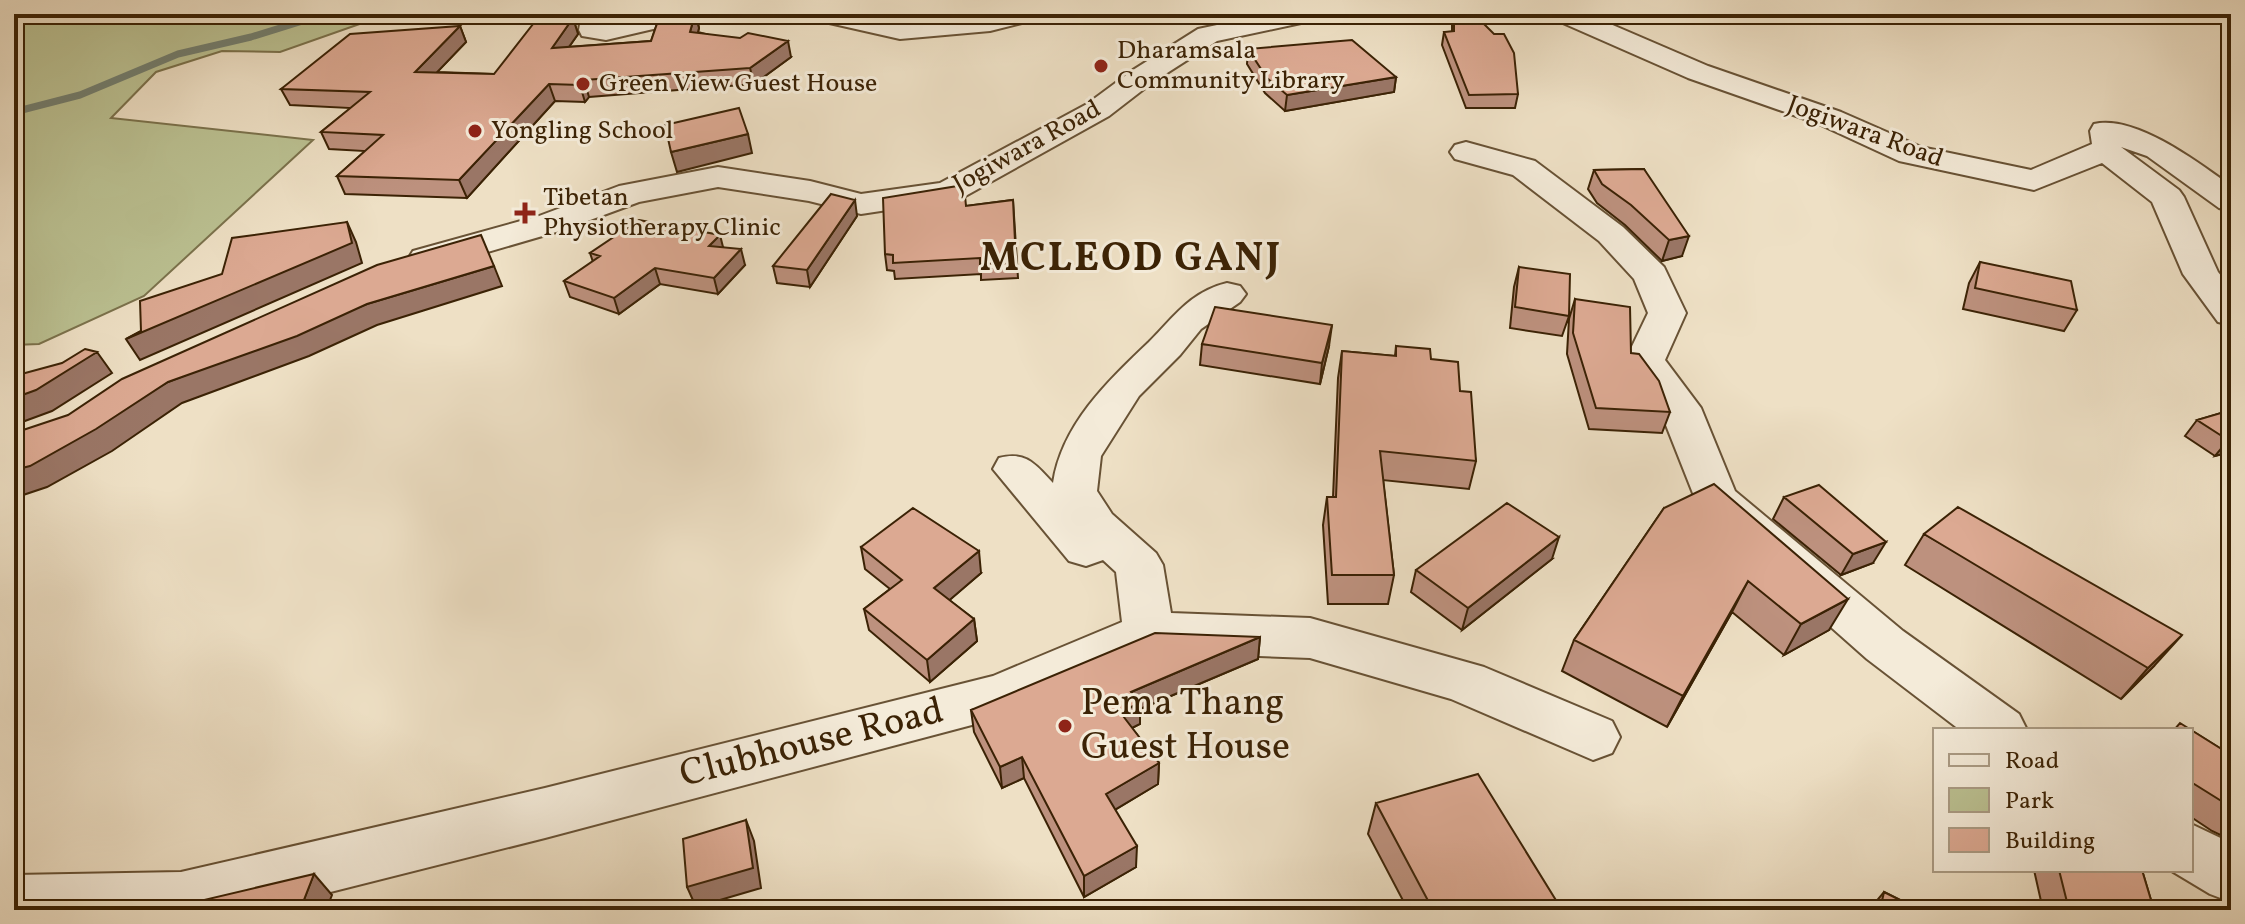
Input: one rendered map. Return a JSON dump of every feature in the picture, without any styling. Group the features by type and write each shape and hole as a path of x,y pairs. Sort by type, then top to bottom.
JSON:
{"street":[{"path":"591,14 594,16 592,30 606,32 683,14"},
{"path":"825,14 900,31 990,23 1025,14"},
{"name":"Jogiwara Road","path":"399,267 551,223 631,193 718,177 810,191 861,204 948,192 1098,110 1143,76 1208,35 1306,14"},
{"path":"1492,14 1515,14"},
{"name":"Jogiwara Road","path":"1565,14 1698,72 1830,118 1924,157 2034,180 2105,150 2105,131 2158,149 2231,201"},
{"path":"2105,150 2167,197 2201,274 2231,314"},
{"path":"1466,152 1524,168 1611,234 1651,275 1667,313 1645,361 1680,408 1716,500 1885,645 1997,728"},
{"path":"1145,633 1139,565 1096,526 1074,492 1079,456 1124,387 1166,347 1187,321 1227,294"},
{"path":"1015,469 1105,570 1145,633"},
{"name":"Clubhouse Road","path":"14,904 181,901 196,898 560,809 1002,695 1145,633 1310,638 1465,682 1593,737"},
{"path":"2193,852 2231,874"}],"green space":[{"path":"69,14 388,14 280,52 222,51 156,72 111,118 313,140 144,296 39,344 14,345 14,23"}],"building":[{"path":"695,14 690,32 740,38 748,33 788,41 750,68 584,80 580,85 549,84 459,180 337,176 383,135 321,132 370,92 281,89 350,34 460,26 415,72 494,74 537,19 573,18 552,48 651,41 660,15"},
{"path":"1454,14 1474,14 1494,34 1504,34 1514,53 1518,94 1469,95 1444,32 1454,31"},
{"path":"1352,40 1396,77 1287,95 1267,78 1248,49"},
{"path":"739,108 748,134 671,152 665,125"},
{"path":"1644,169 1689,236 1669,240 1631,205 1602,184 1594,170"},
{"path":"964,185 966,206 1013,200 1016,262 980,264 980,258 893,263 893,255 885,254 883,198"},
{"path":"831,194 855,200 807,270 773,266"},
{"path":"639,220 720,235 709,246 741,249 714,278 655,268 614,298 564,281 600,256 590,253"},
{"path":"347,222 352,243 126,339 141,331 140,301 222,274 232,238"},
{"path":"481,235 494,266 367,304 297,336 168,382 96,429 30,466 14,470 14,433 68,415 122,379 377,265"},
{"path":"1980,262 2071,281 2077,310 1975,288"},
{"path":"1519,267 1570,274 1569,316 1515,307"},
{"path":"1575,299 1630,307 1631,353 1639,354 1659,381 1670,412 1596,408 1573,333"},
{"path":"1215,307 1332,325 1322,363 1202,344"},
{"path":"1396,346 1430,349 1431,359 1458,362 1460,391 1471,392 1476,461 1380,451 1394,575 1332,575 1327,497 1336,497 1342,351 1396,356"},
{"path":"85,349 97,352 36,390 14,398 14,376 62,363"},
{"path":"2231,410 2231,439 2228,440 2197,420"},
{"path":"1714,484 1848,599 1801,624 1748,581 1683,696 1574,640 1664,508"},
{"path":"1819,485 1886,542 1853,554 1784,497"},
{"path":"1507,503 1559,537 1468,608 1416,570"},
{"path":"1958,507 2182,635 2148,668 1924,534"},
{"path":"913,508 979,551 934,588 974,619 927,660 864,609 902,580 861,547"},
{"path":"1155,633 1260,637 1131,692 1140,703 1120,712 1159,763 1106,794 1137,846 1084,876 1022,757 1000,767 971,710"},
{"path":"2193,731 2231,755 2231,807 2193,783"},
{"path":"1478,774 1562,910 1433,910 1376,803"},
{"path":"746,820 753,868 687,887 683,839"},
{"path":"2060,872 2143,872 2154,910 2069,910"},
{"path":"314,874 300,910 187,910 191,903"},
{"path":"1884,892 1920,910 1880,910"}],"waterway":[{"path":"14,112 80,95 178,54 251,37 325,14"}],"place":[{"name":"Dharamsala Community Library","path":"1101,66"},
{"name":"Green View Guest House","path":"583,84"},
{"name":"Yongling School","path":"475,131"},
{"name":"Tibetan Physiotherapy Clinic","path":"525,213"},
{"name":"Pema Thang Guest House","path":"1065,726"}],"district":[{"name":"MCLEOD GANJ","path":"1131,260"}]}
